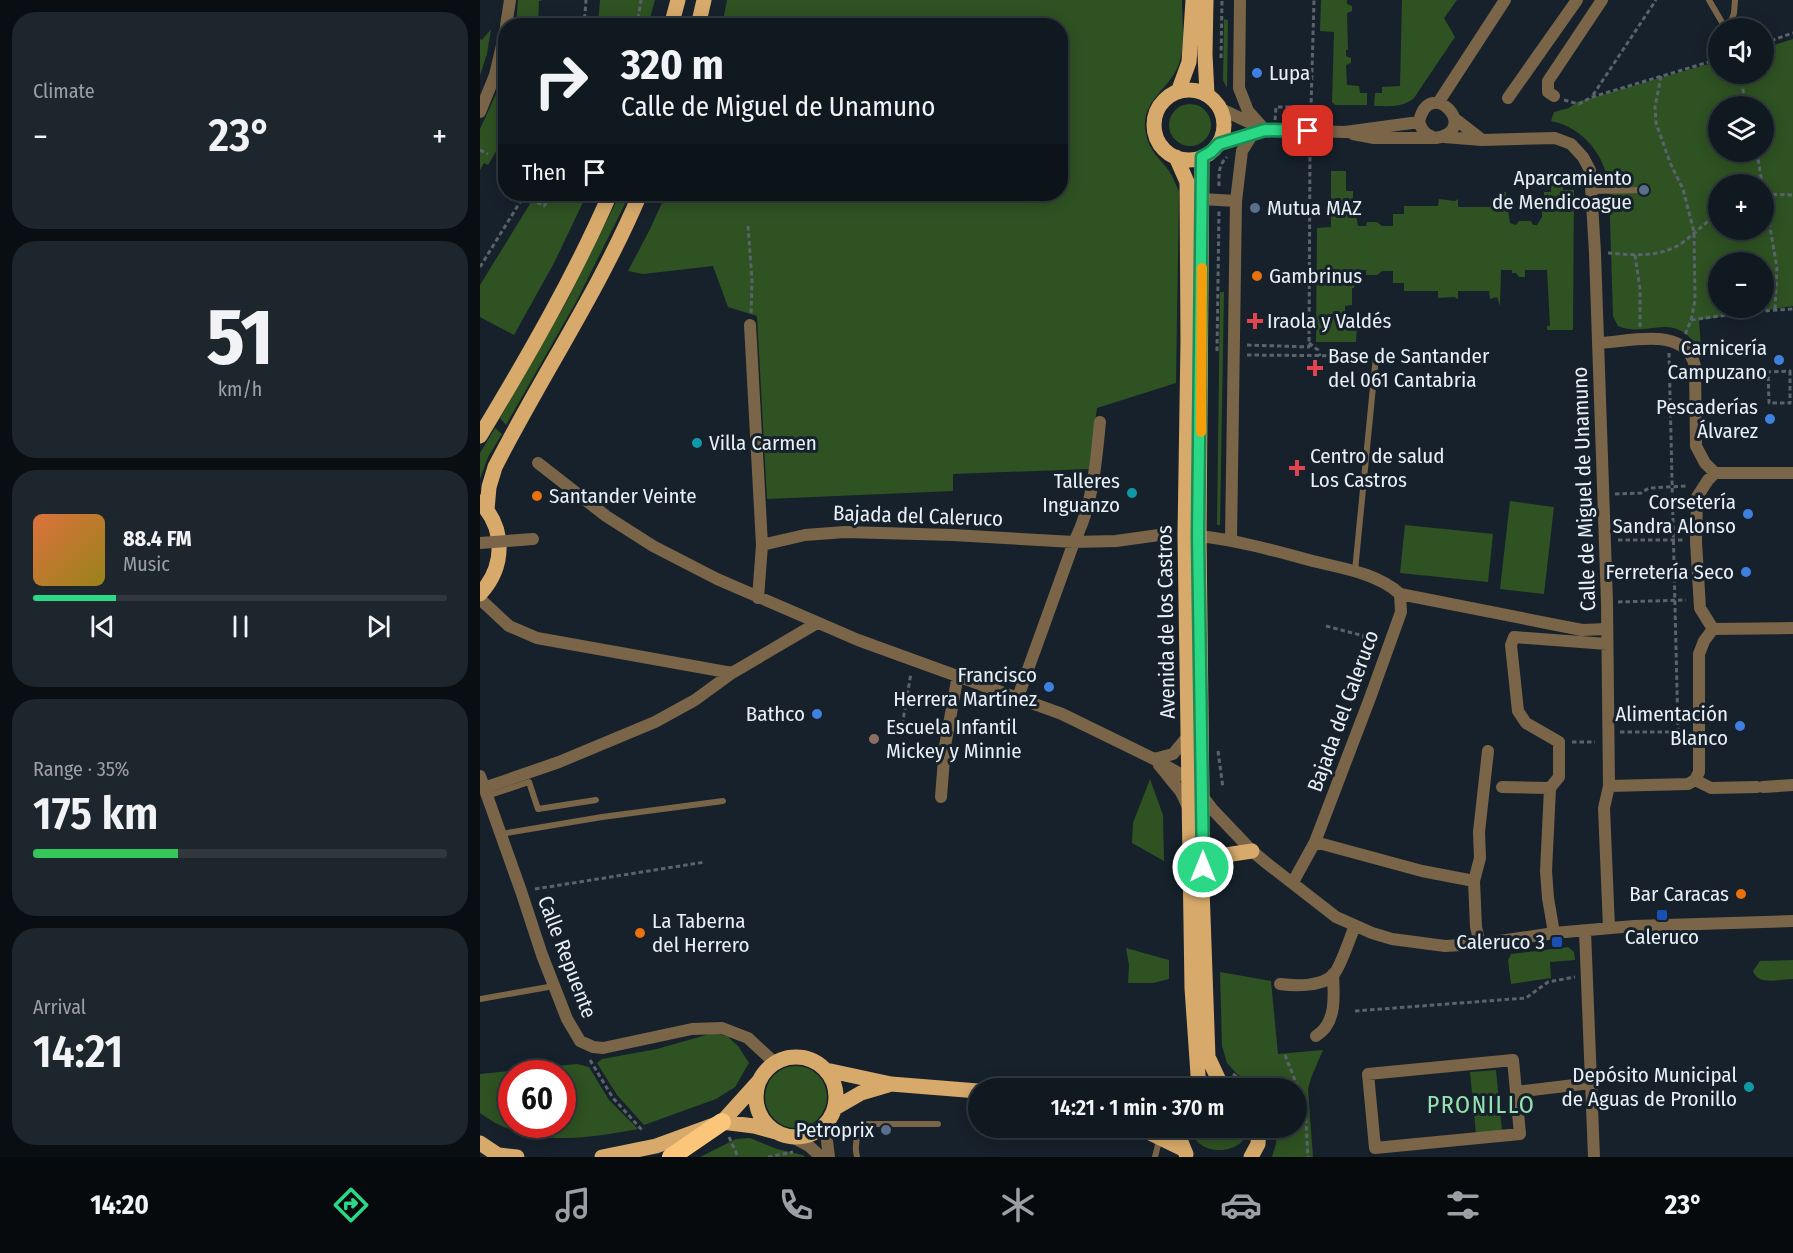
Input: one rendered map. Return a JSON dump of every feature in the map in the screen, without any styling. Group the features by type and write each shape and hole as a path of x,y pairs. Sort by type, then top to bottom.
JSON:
{"highway":[{"path":"671,1157 725,1130"}],"main road":[{"path":"673,18 678,0"},
{"path":"700,18 704,0"},
{"path":"1178,92 1189,62 1193,0"},
{"path":"1206,0 1207,94"},
{"path":"1197,90 1207,94 1221,109 1224,150 1189,160 1176,157 1162,146 1155,130 1155,118 1160,106 1178,92 1197,90"},
{"name":"Avenida de los Castros","path":"1176,157 1187,182 1188,341 1185,536 1189,809 1196,826 1203,867 1205,1015 1208,1057 1218,1078"},
{"name":"Avenida de los Castros","path":"1198,1078 1192,988 1196,826 1202,798 1198,536 1202,157"},
{"path":"480,436 535,342 584,251 607,201"},
{"path":"480,596 489,585 500,555 495,523 484,506 495,467 585,305 637,201"},
{"path":"1203,867 1219,856 1252,851"},
{"path":"725,1130 759,1081 766,1071 775,1063 785,1059 807,1058 826,1070 836,1088 835,1108 825,1125 793,1144 767,1125 757,1106 756,1094 759,1081"},
{"path":"826,1070 891,1084 968,1090"},
{"path":"835,1108 861,1093 891,1084"},
{"path":"602,1157 725,1130 754,1126 776,1132"},
{"path":"1163,1138 1185,1153"},
{"path":"1179,1138 1185,1153"},
{"path":"1251,1157 1258,1144 1258,1138"},
{"path":"480,1143 500,1156 517,1157"},
{"path":"636,1157 656,1146"}],"street":[{"path":"507,18 510,0"},
{"path":"1240,0 1239,88 1248,111 1270,130"},
{"path":"1438,103 1505,0"},
{"path":"1508,98 1577,0"},
{"path":"1554,96 1548,92 1548,81 1602,0"},
{"path":"480,112 498,62"},
{"path":"1438,103 1451,110 1454,118 1454,125 1450,132 1440,137 1428,136 1422,131 1419,122 1424,109 1430,104 1438,103"},
{"name":"Calle de Miguel de Unamuno","path":"1221,109 1238,119 1270,130"},
{"path":"1454,118 1482,140"},
{"name":"Calle de Miguel de Unamuno","path":"1224,150 1252,135 1270,130 1345,132 1419,122"},
{"name":"Calle de Miguel de Unamuno","path":"1345,132 1374,138 1440,137 1482,140 1555,138 1571,144 1583,157 1590,170 1599,343 1607,603 1609,786 1604,808 1609,928"},
{"path":"1231,540 1236,201 1242,151 1252,135"},
{"path":"1202,199 1236,201"},
{"path":"750,325 762,545 758,598"},
{"path":"1599,343 1668,340 1681,345 1690,352 1695,366 1696,446 1705,463 1715,473 1793,473"},
{"path":"1018,697 1074,542 1083,526 1096,463 1100,422"},
{"path":"538,463 606,516 653,546 717,579 817,623 1062,714 1154,759 1189,779 1202,798 1252,851 1336,917 1382,936 1445,946 1480,944 1554,933 1609,928 1793,921"},
{"path":"1713,629 1700,608 1696,540 1697,496 1715,473"},
{"name":"Bajada del Caleruco","path":"762,545 805,535 845,532 1074,542 1116,542 1160,535"},
{"path":"1198,536 1231,540 1354,572 1381,581 1400,594 1582,630 1607,629"},
{"path":"480,543 533,539"},
{"name":"Bajada del Caleruco","path":"1293,882 1315,842 1401,612 1400,594"},
{"path":"480,596 509,626 537,638 732,673"},
{"path":"484,787 559,762 648,726 695,700 732,673 817,623"},
{"path":"1713,629 1793,628"},
{"path":"1609,786 1688,784 1695,780 1699,772 1698,654 1713,629"},
{"path":"1554,933 1546,871 1550,788 1558,777 1559,742 1526,723 1518,711 1511,645 1514,637 1607,644"},
{"path":"941,797 945,746 958,675"},
{"path":"1154,759 1173,754 1188,736"},
{"path":"1480,944 1476,927 1474,881 1480,858 1479,831 1488,751"},
{"path":"1154,759 1180,792 1189,809"},
{"path":"1695,780 1711,788 1793,785"},
{"name":"Calle Repuente","path":"484,787 554,986 567,1019 580,1041 593,1047 603,1047 692,1029 722,1028 748,1038 775,1063"},
{"path":"1502,787 1550,788"},
{"path":"1196,826 1216,824 1232,830"},
{"path":"1315,842 1422,871 1474,881"},
{"path":"1316,1036 1325,1030 1334,1005 1334,974 1355,926"},
{"path":"1585,931 1594,1157"},
{"path":"1280,984 1297,986 1316,983 1334,974"},
{"path":"1513,1060 1516,1092 1520,1134 1375,1148 1368,1074 1513,1060"},
{"path":"1516,1092 1592,1083"},
{"path":"825,1125 829,1157"},
{"path":"793,1144 809,1146 821,1157"}],"lane":[{"path":"1709,0 1720,18"},
{"path":"1732,18 1735,0"},
{"path":"1592,191 1644,190"},
{"path":"1354,572 1376,356"},
{"path":"484,787 529,782 538,809 596,800"},
{"path":"501,834 602,817 723,801"},
{"path":"480,999 554,986"},
{"path":"857,1157 855,1144 861,1129 867,1124 938,1124"},
{"path":"1154,1138 1155,1157"}],"path":[{"path":"585,18 586,0"},
{"path":"638,18 641,0"},
{"path":"1221,62 1222,0"},
{"path":"1270,130 1276,107 1311,107 1314,0"},
{"path":"1592,97 1656,0"},
{"path":"1774,40 1793,33"},
{"path":"1554,96 1579,104 1592,97 1708,62"},
{"path":"1665,76 1655,107 1656,123 1671,165 1683,189 1694,232 1695,301 1691,320 1681,345"},
{"path":"1233,350 1309,347 1310,146 1298,145"},
{"path":"480,150 488,154"},
{"path":"1217,360 1220,168 1224,150"},
{"path":"1774,194 1793,195"},
{"path":"480,267 520,201"},
{"path":"536,201 544,206 547,201"},
{"path":"1595,253 1635,255 1669,250 1708,221"},
{"path":"748,226 752,280 750,325"},
{"path":"1772,240 1777,268 1775,309"},
{"path":"1635,255 1640,340"},
{"path":"1776,284 1784,284"},
{"path":"1691,320 1775,309 1793,309"},
{"path":"1668,340 1678,732"},
{"path":"1309,343 1318,350 1320,356"},
{"path":"1233,350 1320,356 1376,356"},
{"path":"1790,371 1792,385 1790,403 1769,403 1768,372 1790,371"},
{"path":"1603,494 1641,493 1649,488 1671,487"},
{"path":"1605,540 1696,540"},
{"path":"1607,603 1699,600"},
{"path":"1326,626 1364,636 1349,688"},
{"path":"901,732 913,660"},
{"path":"1609,732 1698,732"},
{"path":"1559,742 1589,742"},
{"path":"1218,750 1223,788"},
{"name":"Calle Repuente","path":"521,891 705,862"},
{"path":"1355,1011 1526,998 1548,982 1587,974"},
{"path":"580,1041 613,1098 642,1130"},
{"path":"1285,1055 1305,1105 1308,1157"},
{"path":"1229,1070 1240,1078"},
{"path":"725,1130 738,1157"},
{"path":"768,1157 793,1144"}],"green space":[{"path":"518,0 543,0 539,1 538,18 517,18"},
{"path":"600,0 655,0 650,18 599,18"},
{"path":"727,0 1182,0 1182,54 1176,71 1150,106 1145,127 1150,145 1169,171 1179,192 1176,383 1097,408 1089,469 953,474 953,491 767,499 757,316 728,307 713,266 643,274 628,271 663,201 1068,201 1068,18 723,18"},
{"path":"1321,0 1347,0 1347,4 1352,6 1352,11 1347,13 1348,50 1346,50 1346,56 1351,58 1351,63 1346,65 1347,85 1359,86 1360,93 1367,93 1367,105 1335,105 1332,102 1334,32 1320,31"},
{"path":"1402,0 1457,0 1444,18 1455,37 1414,98 1400,105 1374,106 1375,93 1382,93 1382,87 1400,86"},
{"path":"1224,19 1228,20 1227,88 1223,80"},
{"path":"491,29 487,54 480,75 480,39 482,40"},
{"path":"1793,39 1793,306 1774,309 1774,252 1708,252 1708,318 1712,318 1699,320 1701,347 1699,348 1689,336 1669,327 1629,329 1618,326 1613,316 1607,176 1598,154 1583,136 1563,124 1551,121 1554,112 1569,108 1577,102 1708,64 1708,84 1774,84 1774,45"},
{"path":"498,90 498,140 496,143 498,148 488,165 484,163 480,170 480,129"},
{"path":"1190,104 1198,105 1205,110 1210,117 1210,133 1205,140 1198,145 1190,146 1182,145 1175,140 1170,133 1169,125 1170,117 1175,110 1182,105"},
{"path":"1331,171 1346,171 1346,191 1353,191 1353,208 1355,208 1358,226 1366,226 1367,222 1377,222 1382,226 1393,226 1393,214 1404,214 1404,206 1438,206 1439,199 1455,201 1458,199 1458,207 1490,207 1490,199 1498,201 1500,192 1506,192 1506,209 1508,209 1510,223 1516,225 1519,221 1531,221 1533,225 1537,225 1542,217 1542,209 1544,209 1544,192 1551,192 1551,183 1563,183 1563,190 1574,190 1573,330 1547,330 1547,326 1550,326 1547,270 1525,270 1525,277 1519,277 1516,273 1512,273 1512,270 1501,270 1500,306 1497,297 1490,299 1489,291 1458,291 1458,299 1438,298 1438,291 1404,291 1404,283 1393,283 1393,271 1366,275 1366,270 1357,270 1354,288 1352,288 1352,305 1345,306 1345,325 1357,325 1356,342 1316,342 1317,228 1331,227"},
{"path":"532,201 584,201 554,263 514,335 480,317 480,285"},
{"path":"617,201 626,201 576,302 506,425 500,418 568,299"},
{"path":"1220,292 1224,292 1220,525 1217,525"},
{"path":"495,428 502,434 488,457 480,479 480,453"},
{"path":"1510,501 1554,507 1544,594 1500,589"},
{"path":"1405,525 1493,534 1488,582 1400,573"},
{"path":"1150,779 1163,815 1164,861 1132,843 1133,823"},
{"path":"1568,947 1574,952 1575,960 1550,962 1551,978 1511,984 1508,960 1511,954"},
{"path":"1126,948 1169,960 1169,979 1153,983 1128,983 1129,965"},
{"path":"1793,960 1793,979 1764,980 1756,976 1753,971 1760,961"},
{"path":"1220,972 1271,981 1278,1054 1323,1050 1308,1089 1313,1157 1272,1157 1276,1138 1307,1138 1307,1078 1242,1078 1227,1063 1222,1046"},
{"path":"713,1033 727,1036 738,1046 749,1063 735,1087 716,1099 644,1125 617,1095 597,1063 602,1059 657,1049"},
{"path":"577,1064 589,1067 609,1100 638,1129 577,1138"},
{"path":"796,1066 818,1075 827,1097 818,1119 796,1128 774,1119 765,1097 774,1075"},
{"path":"1496,1070 1502,1131 1476,1134 1470,1072"},
{"path":"498,1072 498,1124 480,1113 480,1074"},
{"path":"750,1138 805,1157 700,1157 736,1139"},
{"path":"1194,1138 1244,1138 1228,1149 1218,1150 1200,1144"}],"slow traffic":[{"path":"1201,432 1202,268"}],"place":[{"name":"Lupa","path":"1257,73"},
{"name":"Aparcamiento de Mendicoague","path":"1644,190"},
{"name":"Mutua MAZ","path":"1255,208"},
{"name":"Gambrinus","path":"1257,276"},
{"name":"Iraola y Valdés","path":"1255,321"},
{"name":"Carnicería Campuzano","path":"1779,360"},
{"name":"Base de Santander del 061 Cantabria","path":"1315,368"},
{"name":"Pescaderías Álvarez","path":"1770,419"},
{"name":"Villa Carmen","path":"697,443"},
{"name":"Centro de salud Los Castros","path":"1297,468"},
{"name":"Talleres Inguanzo","path":"1132,493"},
{"name":"Santander Veinte","path":"537,496"},
{"name":"Corsetería Sandra Alonso","path":"1748,514"},
{"name":"Ferretería Seco","path":"1746,572"},
{"name":"Francisco Herrera Martínez","path":"1049,687"},
{"name":"Bathco","path":"817,714"},
{"name":"Alimentación Blanco","path":"1740,726"},
{"name":"Escuela Infantil Mickey y Minnie","path":"874,739"},
{"name":"Bar Caracas","path":"1741,894"},
{"name":"Caleruco","path":"1662,915"},
{"name":"La Taberna del Herrero","path":"640,933"},
{"name":"Caleruco 3","path":"1557,942"},
{"name":"Depósito Municipal de Aguas de Pronillo","path":"1749,1087"},
{"name":"Petroprix","path":"886,1130"}],"district":[{"name":"PRONILLO","path":"1481,1105"}],"route":[{"path":"1203,867 1198,536 1202,364 1202,157 1219,144 1265,130 1308,131"}]}
